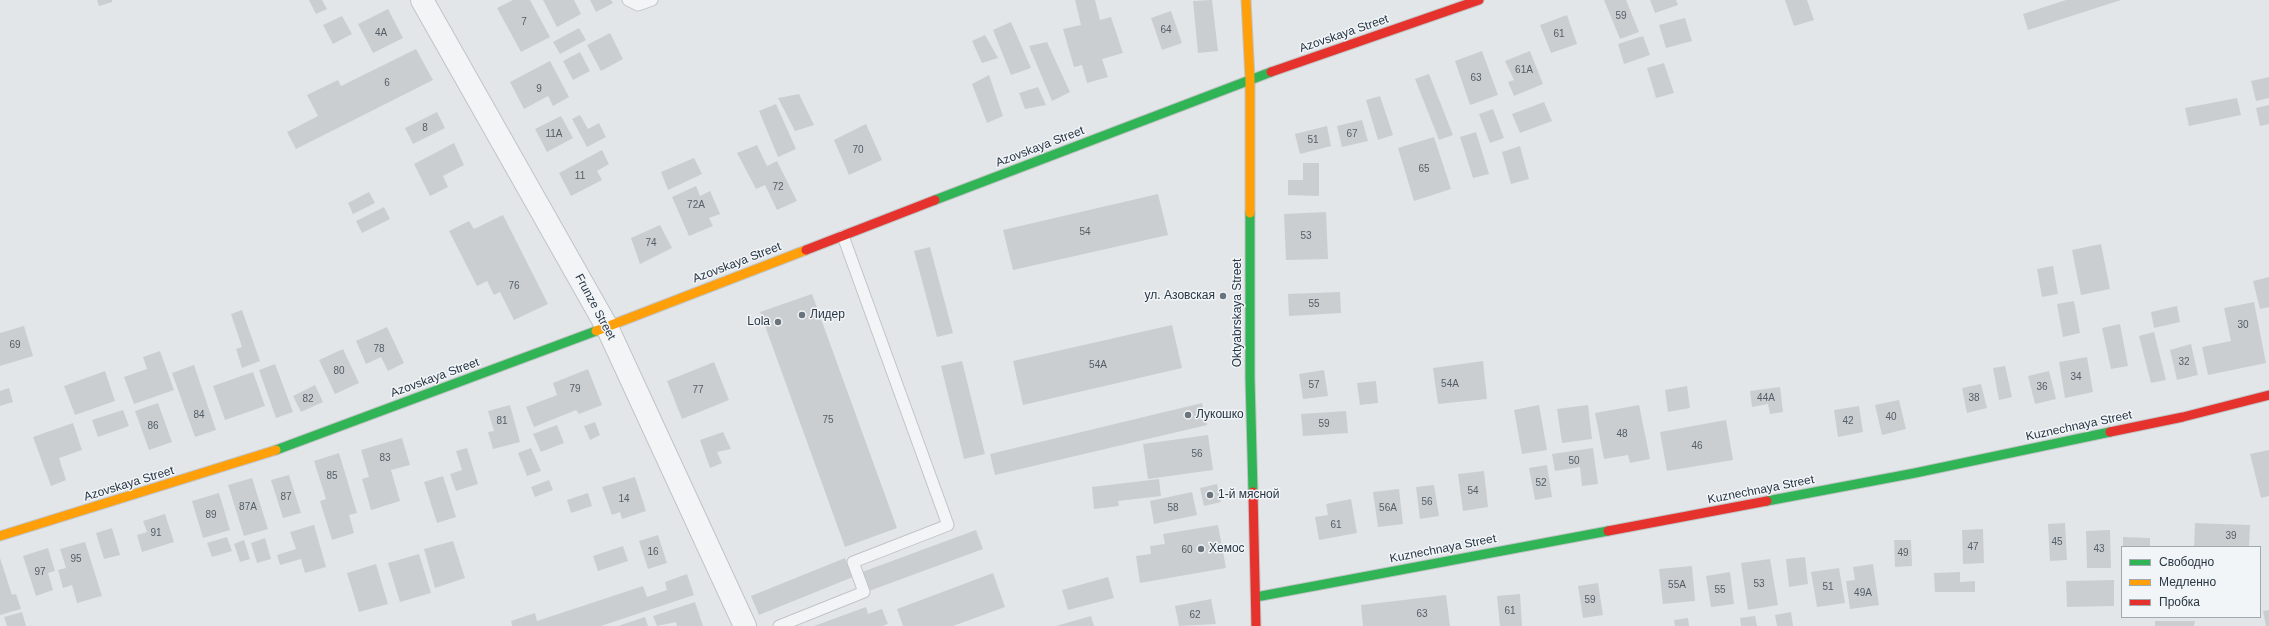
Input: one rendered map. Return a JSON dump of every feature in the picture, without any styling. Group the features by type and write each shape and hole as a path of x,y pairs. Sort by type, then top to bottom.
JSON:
{"street":[{"name":"Frunze Street","path":"422,0 607,327 745,626"},
{"name":"Oktyabrskaya Street","path":"1246,0 1250,79 1250,378 1256,626"},
{"name":"Azovskaya Street","path":"0,536 256,457 607,327 1250,79 1479,0"},
{"name":"Kuznechnaya Street","path":"1256,597 1915,473 2183,417 2269,395"}],"lane":[{"path":"628,0 638,5 652,0"},
{"path":"778,626 864,592 854,562 948,525 843,236"}],"building":[{"path":"97,0 112,0 112,2 99,6"},
{"path":"309,0 322,0 327,9 316,14"},
{"path":"513,0 530,0 550,37 521,52 497,8"},
{"path":"543,0 574,0 581,14 557,27"},
{"path":"590,0 611,0 613,3 596,12"},
{"path":"1075,0 1095,0 1100,20 1111,17 1123,53 1102,59 1108,77 1087,83 1082,65 1074,67 1063,29 1081,25"},
{"path":"1212,0 1218,51 1198,53 1193,1"},
{"path":"1604,0 1626,0 1639,32 1620,39"},
{"path":"1650,0 1676,0 1678,5 1655,13"},
{"path":"1785,0 1807,0 1814,20 1794,26"},
{"path":"2066,0 2121,0 2028,30 2023,14"},
{"path":"388,9 403,38 373,53 358,24"},
{"path":"1171,11 1182,43 1162,50 1151,18"},
{"path":"1567,15 1577,44 1551,53 1540,25"},
{"path":"342,16 352,34 333,44 323,25"},
{"path":"1685,18 1692,41 1666,48 1659,25"},
{"path":"1011,22 1031,68 1011,75 993,30"},
{"path":"579,28 586,40 560,54 553,42"},
{"path":"610,33 623,59 601,71 587,45"},
{"path":"985,35 998,58 982,63 972,41"},
{"path":"1643,36 1650,55 1624,64 1618,44"},
{"path":"1047,42 1070,92 1052,101 1029,46"},
{"path":"416,49 433,80 296,149 287,132 318,116 307,95 338,80 341,86"},
{"path":"1482,51 1498,95 1470,105 1455,61"},
{"path":"1530,51 1543,84 1514,96 1508,82 1514,80 1505,61"},
{"path":"580,52 590,71 573,80 563,61"},
{"path":"550,61 569,97 553,106 548,96 524,109 510,82"},
{"path":"1664,63 1674,93 1656,98 1647,68"},
{"path":"1429,74 1453,135 1439,140 1415,79"},
{"path":"989,75 1003,116 987,123 972,84"},
{"path":"2269,77 2269,98 2256,101 2251,81"},
{"path":"1038,87 1046,105 1025,109 1019,93"},
{"path":"799,94 814,125 795,131 778,98"},
{"path":"1380,96 1393,135 1378,140 1366,100"},
{"path":"2237,98 2241,115 2189,126 2185,108"},
{"path":"1544,102 1552,121 1520,133 1512,114"},
{"path":"776,104 796,149 778,157 759,111"},
{"path":"2269,105 2269,124 2260,126 2256,108"},
{"path":"1493,109 1504,138 1490,143 1479,114"},
{"path":"437,112 445,128 413,144 405,128"},
{"path":"580,115 588,129 599,123 606,137 587,147 572,119"},
{"path":"561,116 573,138 547,152 535,129"},
{"path":"1362,120 1368,141 1342,147 1337,126"},
{"path":"866,124 882,160 849,175 834,140"},
{"path":"1327,126 1331,146 1300,154 1295,134"},
{"path":"1476,132 1489,174 1473,178 1460,137"},
{"path":"1434,137 1451,189 1414,201 1398,148"},
{"path":"454,143 464,165 443,176 448,187 430,196 414,164"},
{"path":"757,145 767,166 777,161 797,201 777,210 765,185 756,189 737,153"},
{"path":"1520,146 1529,179 1511,184 1502,152"},
{"path":"602,150 609,164 597,171 602,180 571,196 559,173"},
{"path":"694,158 702,174 668,190 661,172"},
{"path":"1303,163 1319,163 1319,196 1288,195 1288,180 1303,180"},
{"path":"696,186 700,196 710,191 720,214 709,218 713,226 689,236 672,197"},
{"path":"369,192 375,203 353,214 348,203"},
{"path":"1158,194 1168,235 1013,270 1003,230"},
{"path":"384,207 390,219 362,233 356,221"},
{"path":"1326,212 1328,259 1286,260 1284,214"},
{"path":"503,215 548,304 514,320 500,292 494,295 487,281 477,286 449,231 469,221 474,229"},
{"path":"660,225 672,248 640,264 631,238"},
{"path":"2101,244 2110,289 2081,295 2072,250"},
{"path":"930,247 953,333 937,337 914,251"},
{"path":"2053,266 2058,294 2042,297 2037,269"},
{"path":"2269,277 2269,307 2260,309 2253,281"},
{"path":"1340,292 1341,313 1289,316 1288,294"},
{"path":"812,294 897,528 845,547 760,312"},
{"path":"2074,301 2080,333 2063,337 2057,304"},
{"path":"2254,302 2266,363 2208,375 2202,347 2231,341 2224,308"},
{"path":"2177,306 2180,322 2154,328 2151,312"},
{"path":"242,310 260,361 242,368 236,349 242,347 231,314"},
{"path":"2120,324 2128,366 2111,369 2102,328"},
{"path":"1172,325 1182,368 1023,405 1013,361"},
{"path":"24,326 33,356 0,366 0,333"},
{"path":"387,327 404,363 388,371 381,357 366,364 356,341"},
{"path":"2154,332 2166,380 2151,383 2139,336"},
{"path":"2191,344 2198,375 2177,380 2170,350"},
{"path":"343,349 359,383 335,394 319,360"},
{"path":"160,351 174,390 134,404 124,377 147,369 143,357"},
{"path":"2087,357 2093,392 2065,398 2059,362"},
{"path":"962,361 985,454 964,459 941,366"},
{"path":"1483,361 1487,399 1438,404 1433,368"},
{"path":"714,362 729,400 682,419 667,381"},
{"path":"275,364 293,412 276,418 259,370"},
{"path":"194,365 216,430 195,437 172,373"},
{"path":"2005,366 2012,397 1999,400 1993,368"},
{"path":"588,369 602,405 579,414 576,410 534,427 526,407 557,395 553,383"},
{"path":"1324,370 1328,396 1303,399 1299,374"},
{"path":"105,371 115,401 75,415 64,386"},
{"path":"2049,371 2056,399 2035,404 2028,376"},
{"path":"253,372 265,406 225,420 213,386"},
{"path":"1376,381 1378,403 1360,405 1357,383"},
{"path":"1981,384 1987,408 1967,413 1962,388"},
{"path":"315,385 323,402 301,412 293,396"},
{"path":"1687,386 1690,408 1668,412 1665,390"},
{"path":"1780,387 1783,412 1770,414 1768,404 1752,407 1750,391"},
{"path":"9,388 13,402 0,406 0,391"},
{"path":"1899,400 1906,429 1882,435 1875,405"},
{"path":"158,403 172,442 149,450 135,411"},
{"path":"1202,403 1207,425 995,475 990,454"},
{"path":"510,405 520,442 493,449 488,432 494,431 488,411"},
{"path":"1539,405 1547,450 1522,454 1514,410"},
{"path":"1588,405 1592,439 1562,443 1557,409"},
{"path":"1639,405 1650,459 1630,463 1628,455 1604,459 1595,413"},
{"path":"1859,406 1863,432 1838,437 1834,410"},
{"path":"123,410 129,426 98,437 92,420"},
{"path":"1346,411 1348,433 1303,436 1301,414"},
{"path":"1726,420 1733,460 1667,471 1660,432"},
{"path":"595,422 600,435 590,440 584,426"},
{"path":"73,423 82,450 59,458 66,480 51,486 33,437"},
{"path":"557,425 564,443 541,452 533,434"},
{"path":"723,432 731,449 717,452 722,463 710,468 700,440"},
{"path":"1208,435 1213,470 1148,479 1143,444"},
{"path":"402,438 410,465 391,470 400,501 371,510 362,479 369,477 361,450"},
{"path":"467,448 478,484 456,491 450,474 462,470 456,451"},
{"path":"531,448 541,471 527,476 518,453"},
{"path":"1593,448 1598,484 1582,486 1580,467 1555,471 1552,454"},
{"path":"2269,450 2269,496 2261,498 2250,454"},
{"path":"339,453 357,513 349,515 354,533 332,540 320,501 326,499 314,461"},
{"path":"1547,465 1552,497 1535,500 1529,468"},
{"path":"1484,471 1488,507 1463,511 1458,474"},
{"path":"289,475 301,513 283,518 271,480"},
{"path":"443,476 456,517 437,523 424,482"},
{"path":"635,477 646,511 622,519 620,512 612,515 602,487"},
{"path":"252,478 268,529 244,536 228,485"},
{"path":"1159,479 1161,496 1118,501 1119,506 1094,509 1092,487"},
{"path":"549,480 553,490 535,497 531,487"},
{"path":"1217,484 1221,502 1204,506 1200,488"},
{"path":"1434,485 1439,516 1420,519 1416,487"},
{"path":"1399,489 1403,524 1378,527 1373,492"},
{"path":"1192,492 1197,515 1154,524 1150,501"},
{"path":"219,493 230,530 203,538 192,501"},
{"path":"588,493 592,506 571,513 567,500"},
{"path":"1351,499 1357,533 1319,540 1315,517 1328,515 1326,504"},
{"path":"165,514 174,542 142,552 137,535 147,532 143,521"},
{"path":"2065,523 2067,560 2050,561 2048,524"},
{"path":"2195,523 2250,525 2249,546 2194,546"},
{"path":"314,525 326,567 305,573 301,559 280,565 277,555 296,549 290,532"},
{"path":"1218,525 1226,568 1140,583 1136,556 1151,554 1150,546 1165,544 1163,534"},
{"path":"112,528 120,555 104,559 96,533"},
{"path":"1983,529 1984,563 1963,564 1962,530"},
{"path":"976,530 983,549 869,591 862,572"},
{"path":"2110,530 2111,568 2087,568 2086,531"},
{"path":"658,535 667,563 648,569 639,541"},
{"path":"227,537 232,551 212,557 207,543"},
{"path":"2123,537 2150,538 2150,546 2123,546"},
{"path":"265,538 271,559 257,563 251,543"},
{"path":"244,540 250,559 240,562 234,544"},
{"path":"1894,540 1911,540 1912,566 1895,567"},
{"path":"453,541 465,578 435,588 424,549"},
{"path":"85,542 102,596 77,603 72,585 63,588 58,570 66,568 60,549"},
{"path":"623,546 628,561 598,571 593,556"},
{"path":"48,548 55,571 48,573 53,590 36,596 23,556"},
{"path":"419,554 431,593 400,602 388,563"},
{"path":"1805,557 1808,584 1789,587 1786,559"},
{"path":"0,558 12,595 16,594 21,609 0,615"},
{"path":"845,558 853,577 759,615 751,596"},
{"path":"1770,559 1778,605 1748,610 1741,563"},
{"path":"376,564 388,604 359,612 347,573"},
{"path":"1873,564 1879,605 1850,609 1846,581 1855,580 1853,567"},
{"path":"1692,566 1695,601 1663,604 1659,569"},
{"path":"1839,568 1845,603 1817,607 1811,572"},
{"path":"1730,572 1734,604 1711,607 1706,576"},
{"path":"1960,572 1960,582 1975,581 1975,592 1935,592 1934,573"},
{"path":"993,573 1005,607 953,626 903,626 897,609"},
{"path":"687,574 694,595 601,626 512,626 511,621 535,613 537,621 643,586 647,597 667,590 665,582"},
{"path":"1108,577 1114,598 1068,610 1062,590"},
{"path":"2114,580 2114,606 2067,607 2066,581"},
{"path":"1598,583 1603,615 1583,618 1578,586"},
{"path":"1520,594 1522,626 1500,626 1497,596"},
{"path":"1446,595 1450,626 1363,626 1361,605"},
{"path":"1211,599 1216,624 1179,626 1175,606"},
{"path":"695,602 703,626 677,626 676,622 657,626 653,616"},
{"path":"866,607 868,614 882,609 888,624 882,626 814,626"},
{"path":"2269,610 2269,626 2266,626 2263,611"},
{"path":"22,612 26,626 7,626 4,617"},
{"path":"1791,612 1793,626 1777,626 1775,615"},
{"path":"1091,616 1094,626 1056,626"},
{"path":"1755,616 1757,626 1741,626 1740,618"},
{"path":"645,617 648,626 618,626"},
{"path":"1688,618 1689,626 1675,626 1674,620"},
{"path":"2155,621 2195,621 2194,626 2155,626"}],"traffic: fast":[{"path":"935,200 1271,72"},
{"path":"1250,213 1250,378 1253,492"},
{"path":"276,450 596,331"},
{"path":"1767,501 1915,473 2110,432"},
{"path":"1256,597 1608,531"}],"traffic: slow":[{"path":"1246,0 1250,79 1250,213"},
{"path":"596,331 806,250"},
{"path":"0,536 276,450"}],"traffic: jam":[{"path":"1271,72 1479,0"},
{"path":"806,250 935,200"},
{"path":"2110,432 2183,417 2269,395"},
{"path":"1253,492 1256,626"},
{"path":"1608,531 1767,501"}],"place":[{"name":"ул. Азовская","path":"1223,296"},
{"name":"Лидер","path":"802,315"},
{"name":"Lola","path":"778,322"},
{"name":"Лукошко","path":"1188,415"},
{"name":"1-й мясной","path":"1210,495"},
{"name":"Хемос","path":"1201,549"}]}
